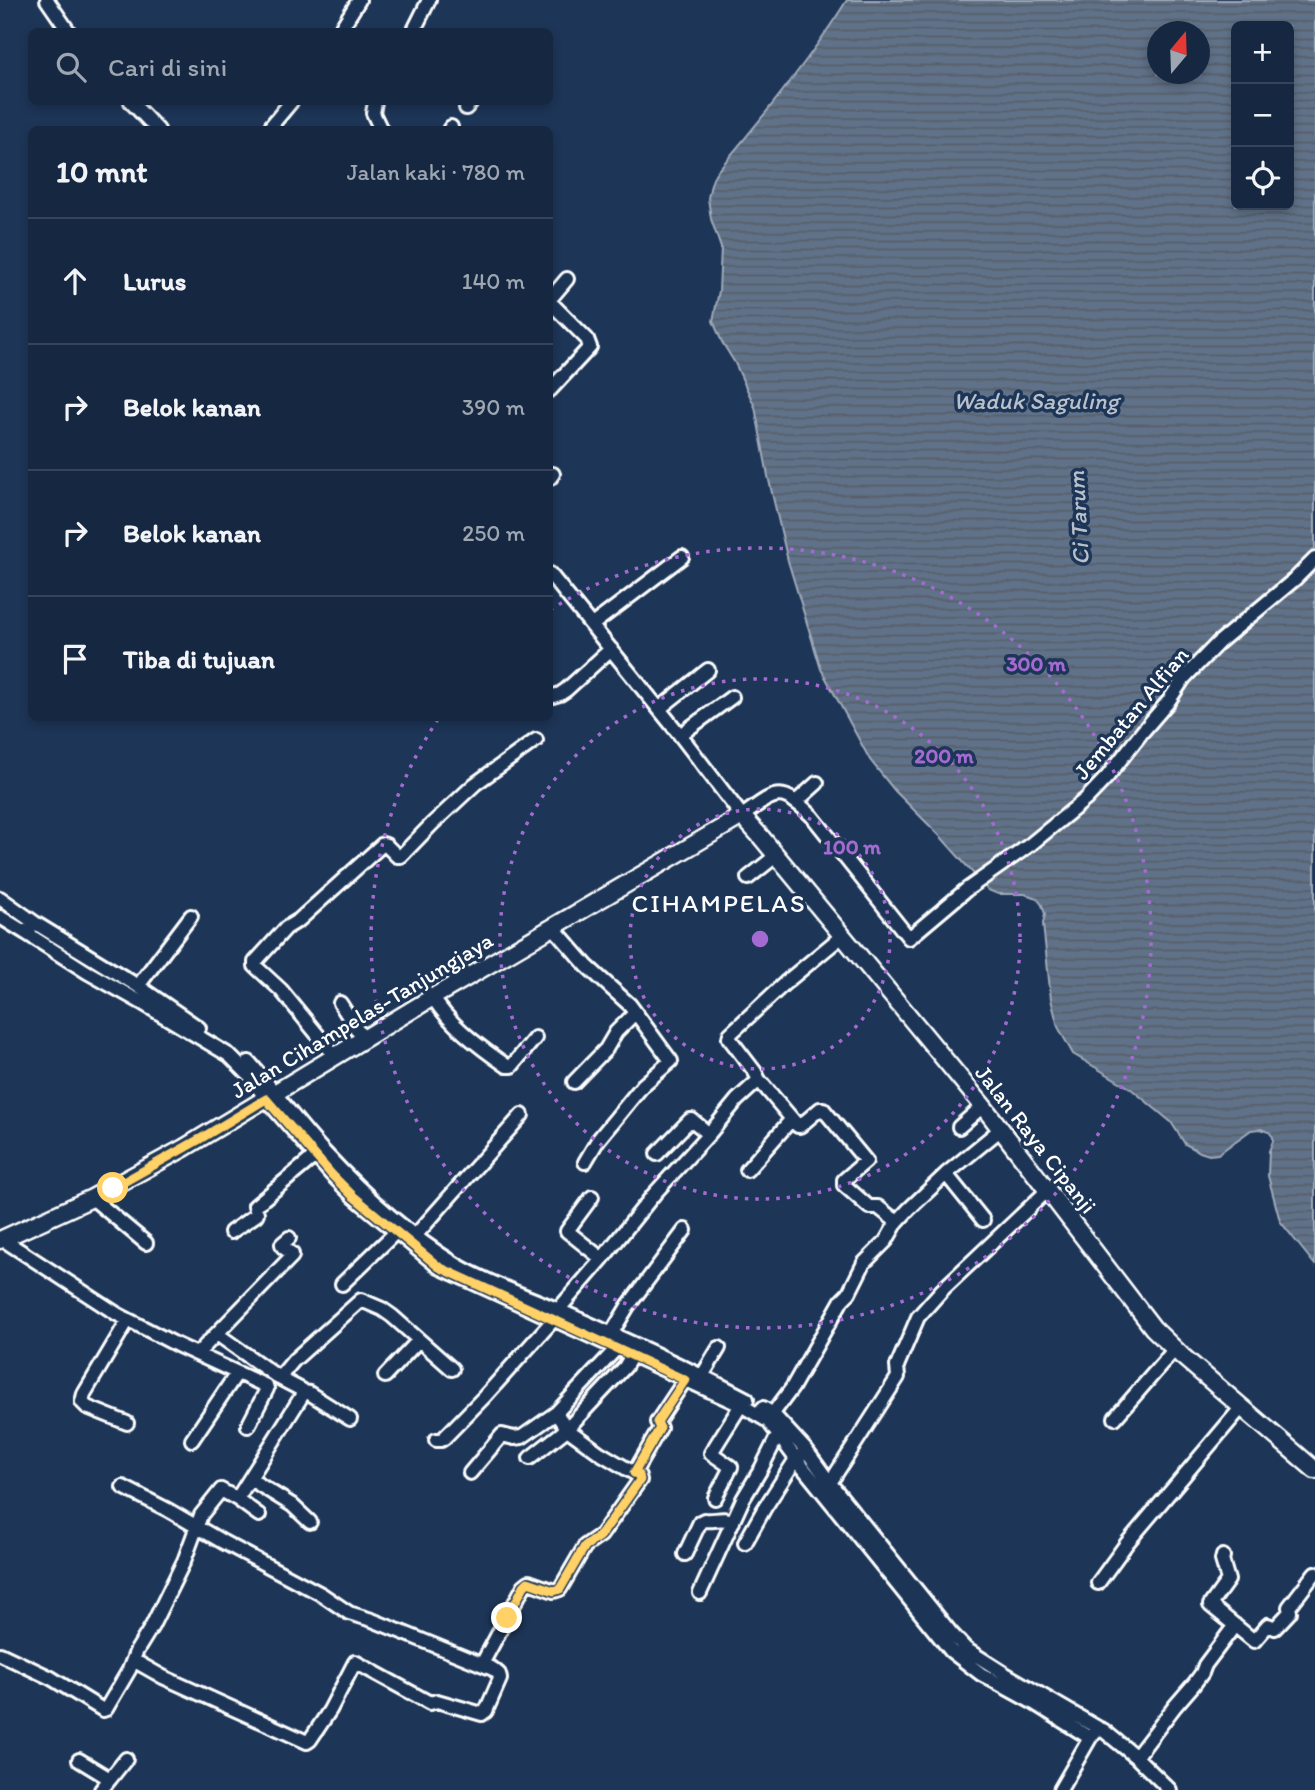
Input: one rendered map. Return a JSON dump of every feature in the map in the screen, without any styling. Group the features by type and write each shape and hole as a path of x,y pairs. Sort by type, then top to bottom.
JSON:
{"main road":[{"name":"Jalan Raya Cipanji","path":"741,816 777,855 983,1106 1137,1310 1175,1349 1315,1470"},
{"name":"Jalan Cihampelas-Tanjungjaya","path":"1,1240 92,1199 192,1144 433,996 741,816"}],"street":[{"path":"47,0 66,28"},
{"path":"342,28 359,0"},
{"path":"415,28 429,0"},
{"path":"134,105 154,126"},
{"path":"271,126 288,105"},
{"path":"375,105 373,113 379,126"},
{"path":"553,296 567,279"},
{"path":"553,303 586,338 590,347 553,387"},
{"path":"592,625 682,557"},
{"name":"Jembatan Alfian","path":"797,801 909,937 1086,799 1107,777 1184,678 1218,643 1315,559"},
{"path":"553,578 680,735 741,816 773,795 797,801 817,783"},
{"path":"553,696 566,690 611,649"},
{"path":"659,709 708,670"},
{"path":"680,735 732,697"},
{"path":"335,1056 281,990 255,966 255,962 286,928 299,920 383,844 397,856 401,856 475,784 536,740"},
{"path":"748,878 777,855"},
{"path":"0,898 30,928"},
{"path":"138,986 191,916"},
{"path":"0,917 30,928 229,1055 322,1150 356,1193 415,1236 442,1262"},
{"path":"553,927 587,966 630,1005 671,1061 643,1085 598,1140 584,1162"},
{"path":"842,936 785,983 729,1035 729,1040 799,1127 823,1109 866,1161 844,1180 844,1185 869,1207 878,1207 897,1222"},
{"path":"103,973 138,986 239,1053 315,1156 396,1232 442,1262 557,1315 617,1348 771,1417 778,1435 796,1459 951,1651 981,1674 1034,1703 1094,1733 1119,1741 1170,1790"},
{"path":"433,996 452,1022 507,1066 512,1066 535,1038"},
{"path":"340,1003 363,1039"},
{"path":"574,1082 606,1049 616,1032 635,1013"},
{"path":"436,1440 441,1440 485,1396 557,1315 655,1193 737,1100 759,1080"},
{"path":"959,1127 983,1106"},
{"path":"415,1236 522,1115"},
{"path":"657,1154 690,1120 709,1134"},
{"path":"747,1170 791,1120"},
{"path":"771,1417 792,1388 864,1263 886,1241 897,1222 946,1174 1001,1129"},
{"path":"231,1232 256,1215 256,1206 315,1156"},
{"path":"946,1174 984,1220"},
{"path":"830,1483 898,1377 897,1366 918,1317 1048,1189"},
{"path":"592,1197 567,1231 602,1259"},
{"path":"92,1199 146,1242"},
{"path":"611,1334 628,1306 685,1230"},
{"path":"342,1284 396,1232"},
{"path":"197,1354 292,1256 282,1244 289,1238"},
{"path":"1,1240 128,1320 267,1387 248,1426"},
{"path":"279,1378 294,1360 361,1300 382,1309 452,1369"},
{"path":"557,1315 611,1334 702,1376 771,1417 806,1450 966,1649 1094,1733"},
{"path":"127,1423 87,1407 82,1402 84,1394 128,1320"},
{"path":"217,1334 279,1378 350,1419"},
{"path":"385,1376 419,1340"},
{"path":"470,1473 502,1435 522,1437 556,1413 617,1348"},
{"path":"702,1376 719,1348"},
{"path":"1115,1418 1175,1349"},
{"path":"530,1458 567,1429 625,1367 632,1355"},
{"path":"192,1440 237,1373"},
{"path":"634,1473 660,1428 657,1422 685,1380"},
{"path":"237,1499 303,1392"},
{"path":"715,1498 731,1467 711,1453 741,1405"},
{"path":"1098,1583 1127,1543 1241,1408"},
{"path":"482,1664 524,1586 528,1582 554,1591 560,1589 585,1546 601,1535 640,1480 639,1475 567,1429 556,1413"},
{"path":"700,1593 743,1499 778,1435"},
{"path":"745,1543 796,1459 806,1450"},
{"path":"250,1479 292,1505 310,1522"},
{"path":"123,1487 321,1594 349,1613 482,1664 499,1674 500,1679 486,1712 482,1714 437,1701 430,1703 355,1662 330,1710 307,1742 163,1677 133,1660"},
{"path":"0,1654 51,1678 103,1710 109,1707 184,1561 201,1515 221,1490 259,1515"},
{"path":"743,1499 764,1509"},
{"path":"685,1554 700,1522 726,1518 733,1522"},
{"path":"1223,1556 1228,1580 1210,1605 1254,1641 1268,1625 1275,1628 1290,1612 1289,1607 1315,1573"},
{"path":"1136,1757 1194,1684 1235,1625"},
{"path":"1060,1790 1094,1733"},
{"path":"101,1790 126,1759"},
{"path":"79,1760 110,1779"}],"water":[{"name":"Waduk Saguling","path":"847,0 1315,0 1315,1265 1280,1221 1268,1176 1269,1151 1273,1141 1269,1132 1251,1130 1218,1154 1200,1152 1185,1144 1171,1122 1130,1088 1073,1054 1058,1027 1051,999 1043,924 1045,914 1042,905 1037,898 1025,894 998,894 988,890 895,791 870,760 821,669 788,561 755,407 713,321 719,291 721,248 711,219 708,198 715,174 817,46"}],"district":[{"name":"CIHAMPELAS","path":"719,903"}],"route":[{"path":"113,1188 266,1099 353,1196 439,1267 685,1380 657,1422 660,1428 634,1473 639,1475 640,1480 601,1535 585,1546 560,1589 554,1591 528,1582 507,1618"}],"water label":[{"name":"Ci Tarum","path":"1078,518"}]}
